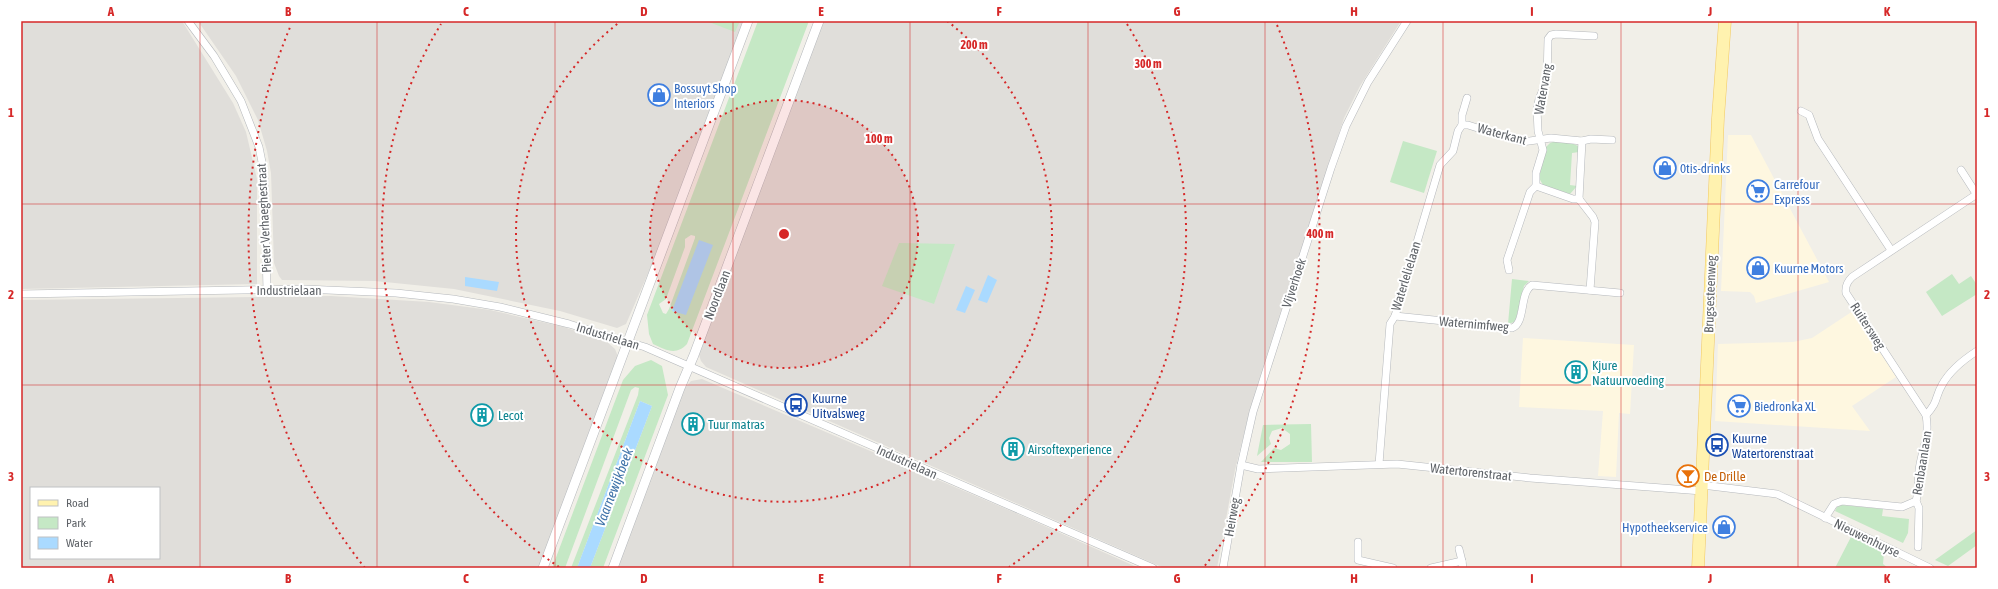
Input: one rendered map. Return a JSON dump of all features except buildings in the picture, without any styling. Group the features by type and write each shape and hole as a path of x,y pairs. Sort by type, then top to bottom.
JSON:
{"main road":[{"name":"Brugsesteenweg","path":"1698,568 1718,126 1725,21"}],"street":[{"name":"Pieter Verhaeghestraat","path":"188,21 214,56 241,101 259,147 264,172 268,290"},
{"path":"544,568 748,21"},
{"name":"Noordlaan","path":"613,568 819,21"},
{"name":"Vijverhoek","path":"1241,465 1255,405 1346,126 1368,82 1407,21"},
{"name":"Watervang","path":"1541,139 1538,131 1537,109 1539,99 1547,80 1548,39 1551,35 1556,34 1594,36"},
{"name":"Waterlelielaan","path":"1379,464 1390,324 1395,316 1396,308 1440,165 1453,151 1458,131 1462,125 1462,115 1467,98"},
{"path":"1801,111 1809,115 1818,139 1891,250"},
{"name":"Waterkant","path":"1462,125 1468,125 1522,142 1550,138 1582,141 1591,139 1612,140"},
{"path":"1509,270 1507,260 1511,246 1530,192 1536,186 1536,172 1543,150 1541,139"},
{"path":"1582,141 1578,199 1593,217 1595,222 1590,290"},
{"name":"Ruitersweg","path":"1926,415 1846,293 1847,282 1891,250 1977,194 1961,170"},
{"path":"1536,186 1573,199 1578,199"},
{"name":"Waternimfweg","path":"1395,316 1512,328 1518,324 1527,291 1532,285 1620,293"},
{"name":"Industrielaan","path":"21,294 350,290 453,299 500,307 569,324 628,341 1153,568"},
{"name":"Renbaanlaan","path":"1918,547 1918,508 1916,501 1919,492 1919,470 1929,429 1926,415 1936,405 1941,386 1950,372 1977,351"},
{"name":"Watertorenstraat","path":"1241,465 1258,469 1397,464 1530,478 1702,488"},
{"name":"Heirweg","path":"1223,568 1241,465"},
{"name":"Nieuwenhuyse","path":"1702,488 1777,494 1930,568"},
{"name":"Nieuwenhuyse","path":"1825,518 1834,504 1842,501 1902,507 1916,501"},
{"path":"1358,542 1358,560 1393,568"},
{"path":"1431,568 1463,564 1459,549"}],"shaded area":[{"path":"21,21 182,21 233,103 246,132 257,179 257,284 21,289"},
{"path":"198,21 745,21 666,232 626,324 617,328 560,311 454,289 375,281 282,280 274,263 271,173 267,151 258,120 236,76"},
{"path":"822,21 1401,21 1360,86 1344,118 1248,418 1235,470 1217,568 1164,568 706,367 701,361 699,355"},
{"path":"1728,135 1751,135 1829,282 1756,303 1754,296 1750,292 1721,291"},
{"path":"331,296 429,302 490,310 564,327 606,341 615,349 617,354 617,361 540,568 21,568 21,300"},
{"path":"1853,311 1896,377 1852,406 1870,431 1715,421 1718,344 1793,342 1812,338"},
{"path":"1523,338 1634,345 1630,414 1619,413 1616,477 1598,476 1603,411 1519,407"},
{"path":"702,379 1011,511 1139,568 617,568 683,390 691,381"}],"green space":[{"path":"706,21 740,21 735,32"},
{"path":"758,21 809,21 687,344 679,350 671,351 653,344 649,334 647,315","holes":["691,235 695,236 669,309 666,314 663,313 659,304 666,299 685,247 685,239"]},
{"path":"1403,141 1437,151 1424,193 1390,182"},
{"path":"1556,141 1569,142 1578,146 1579,152 1572,153 1570,185 1577,186 1570,194 1543,185 1539,178 1546,147 1550,143"},
{"path":"899,243 955,244 934,304 882,286"},
{"path":"1952,274 1959,284 1971,276 1977,285 1977,294 1942,316 1926,292"},
{"path":"1512,279 1529,281 1524,286 1516,319 1514,322 1508,324"},
{"path":"651,360 662,366 668,395 603,568 590,568 652,406 640,401 577,568 571,568 638,395 639,388 635,387 631,390 565,568 552,568 623,380 635,366"},
{"path":"1311,424 1312,462 1261,462 1274,448 1281,450 1290,444 1290,434 1282,428 1272,431 1269,438 1271,444 1257,456 1263,425"},
{"path":"1842,505 1883,509 1882,516 1909,519 1908,533 1903,543 1835,511 1837,507"},
{"path":"1977,530 1977,545 1948,566 1935,560"},
{"path":"1852,535 1884,553 1883,564 1888,568 1835,568"}],"water":[{"path":"699,240 713,245 686,315 672,311"},
{"path":"988,275 997,280 987,303 978,300"},
{"path":"465,277 499,282 497,291 465,286"},
{"path":"966,286 975,290 965,313 956,310"},
{"name":"Vaarnewijkbeek","path":"640,401 652,406 590,568 577,568"}],"place":[{"name":"Bossuyt Shop Interiors","path":"659,95"},
{"name":"0tis-drinks","path":"1665,168"},
{"name":"Carrefour Express","path":"1758,191"},
{"name":"Kuurne Motors","path":"1758,268"},
{"name":"Kjure Natuurvoeding","path":"1576,372"},
{"name":"Kuurne Uitvalsweg","path":"796,405"},
{"name":"Biedronka XL","path":"1739,406"},
{"name":"Lecot","path":"482,415"},
{"name":"Tuur matras","path":"693,424"},
{"name":"Kuurne Watertorenstraat","path":"1717,445"},
{"name":"Airsoftexperience","path":"1013,449"},
{"name":"De Drille","path":"1688,476"},
{"name":"Hypotheekservice","path":"1724,527"}]}
